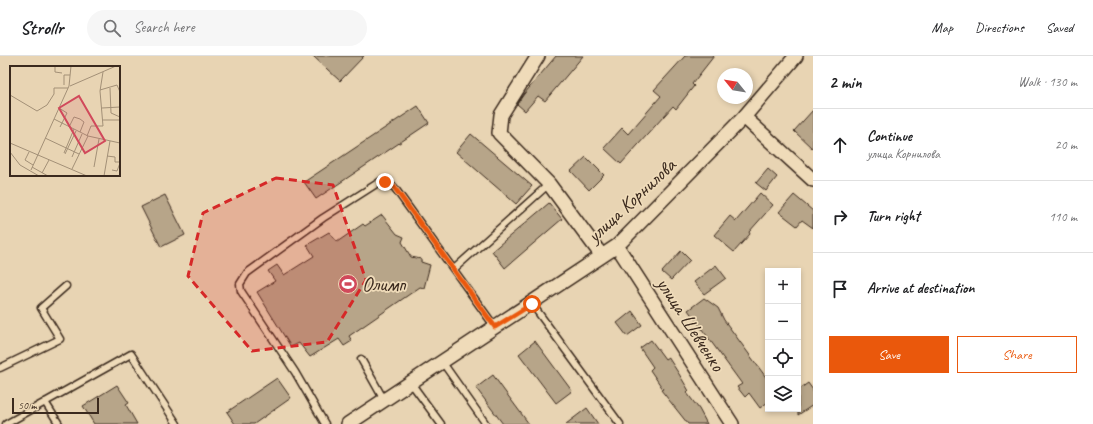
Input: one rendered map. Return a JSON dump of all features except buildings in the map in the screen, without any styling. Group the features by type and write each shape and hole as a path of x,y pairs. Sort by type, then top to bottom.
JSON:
{"street":[{"path":"538,56 501,115 499,133 549,184 602,256"},
{"name":"улица Корнилова","path":"348,424 443,363 617,246 744,118 796,56"},
{"path":"744,118 813,180"},
{"name":"улица Шевченко","path":"617,246 732,424"}],"lane":[{"path":"325,424 295,372 241,291 240,284 247,273 323,218 381,182 394,187 495,327"},
{"path":"454,269 549,184"},
{"path":"0,368 60,339 41,308 66,286"},
{"path":"532,304 620,424"},
{"path":"6,424 131,354 177,424"},
{"path":"361,359 384,400"},
{"path":"443,363 486,424"},
{"path":"411,384 441,424"},
{"path":"45,402 59,424"}],"highlighted area":[{"path":"276,178 333,185 366,280 327,342 252,351 188,276 203,213"}],"place":[{"name":"Олимп","path":"348,284"}],"route":[{"path":"385,182 394,187 495,327 532,304"}]}
